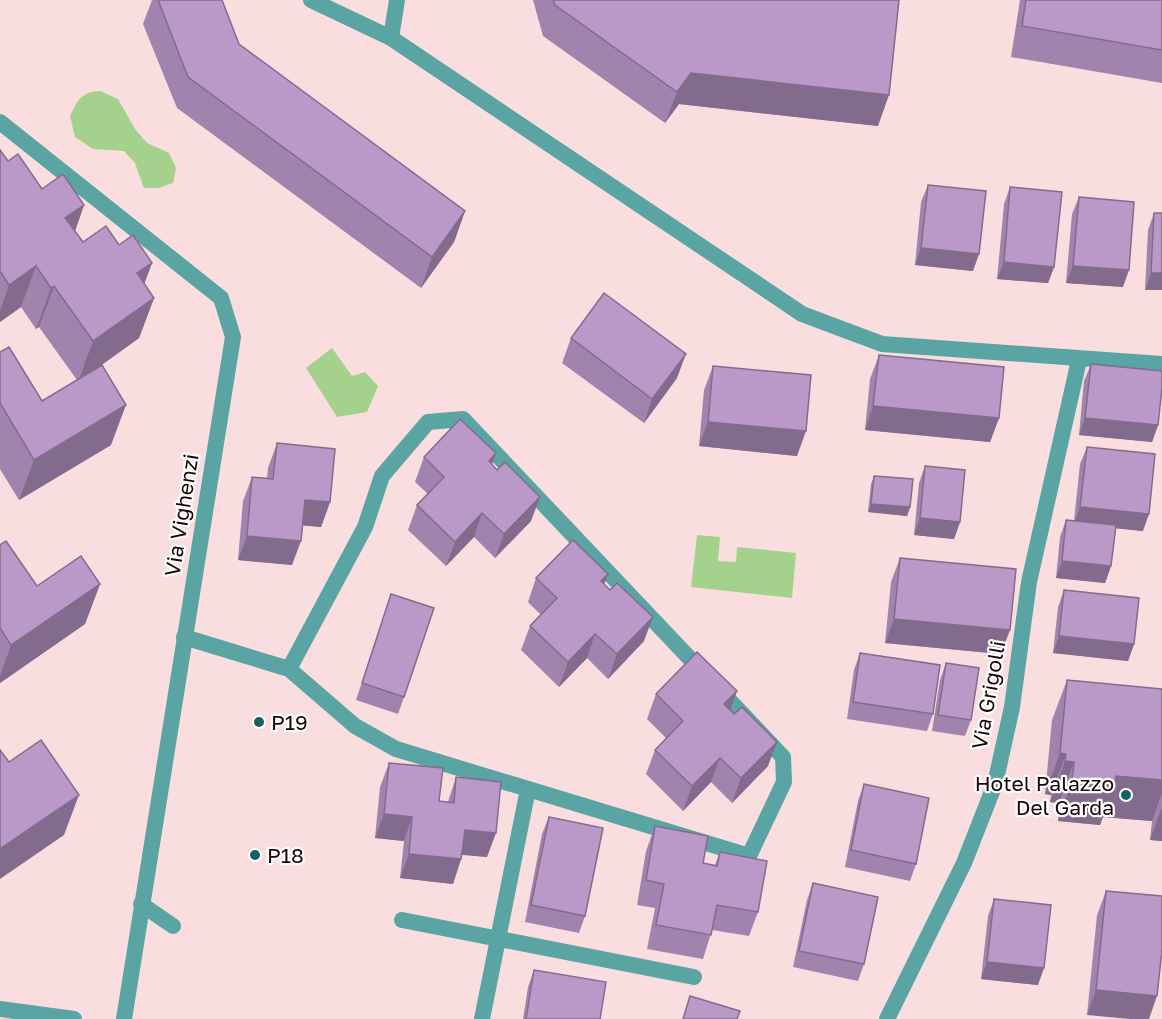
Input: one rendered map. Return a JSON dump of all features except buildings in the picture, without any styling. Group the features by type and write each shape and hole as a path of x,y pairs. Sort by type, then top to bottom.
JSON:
{"street":[{"path":"311,0 391,38 802,314 882,344 1079,360 1162,364"},
{"path":"391,38 397,0"},
{"name":"Via Vighenzi","path":"0,122 221,298 233,336 124,1019"},
{"name":"Via Grigolli","path":"887,1019 964,863 995,784 1012,707 1029,582 1079,360"},
{"path":"184,637 289,669 355,726 396,749 749,856 784,782 783,757 463,419 428,422 382,476 365,527 289,669"},
{"path":"482,1019 528,789"},
{"path":"141,904 173,926"},
{"path":"402,920 694,978"},
{"path":"0,1009 74,1019"}],"shaded area":[{"path":"100,91 118,99 135,129 147,143 169,153 176,168 173,183 159,188 144,188 135,163 124,151 93,149 75,137 70,116 75,105 84,95"},
{"path":"332,348 352,376 365,372 378,386 367,412 337,417 306,368"},
{"path":"697,535 720,537 718,561 736,562 737,547 796,553 792,598 691,587"}],"place":[{"name":"P19","path":"259,722"},
{"name":"Hotel Palazzo Del Garda","path":"1126,795"},
{"name":"P18","path":"255,855"}]}
